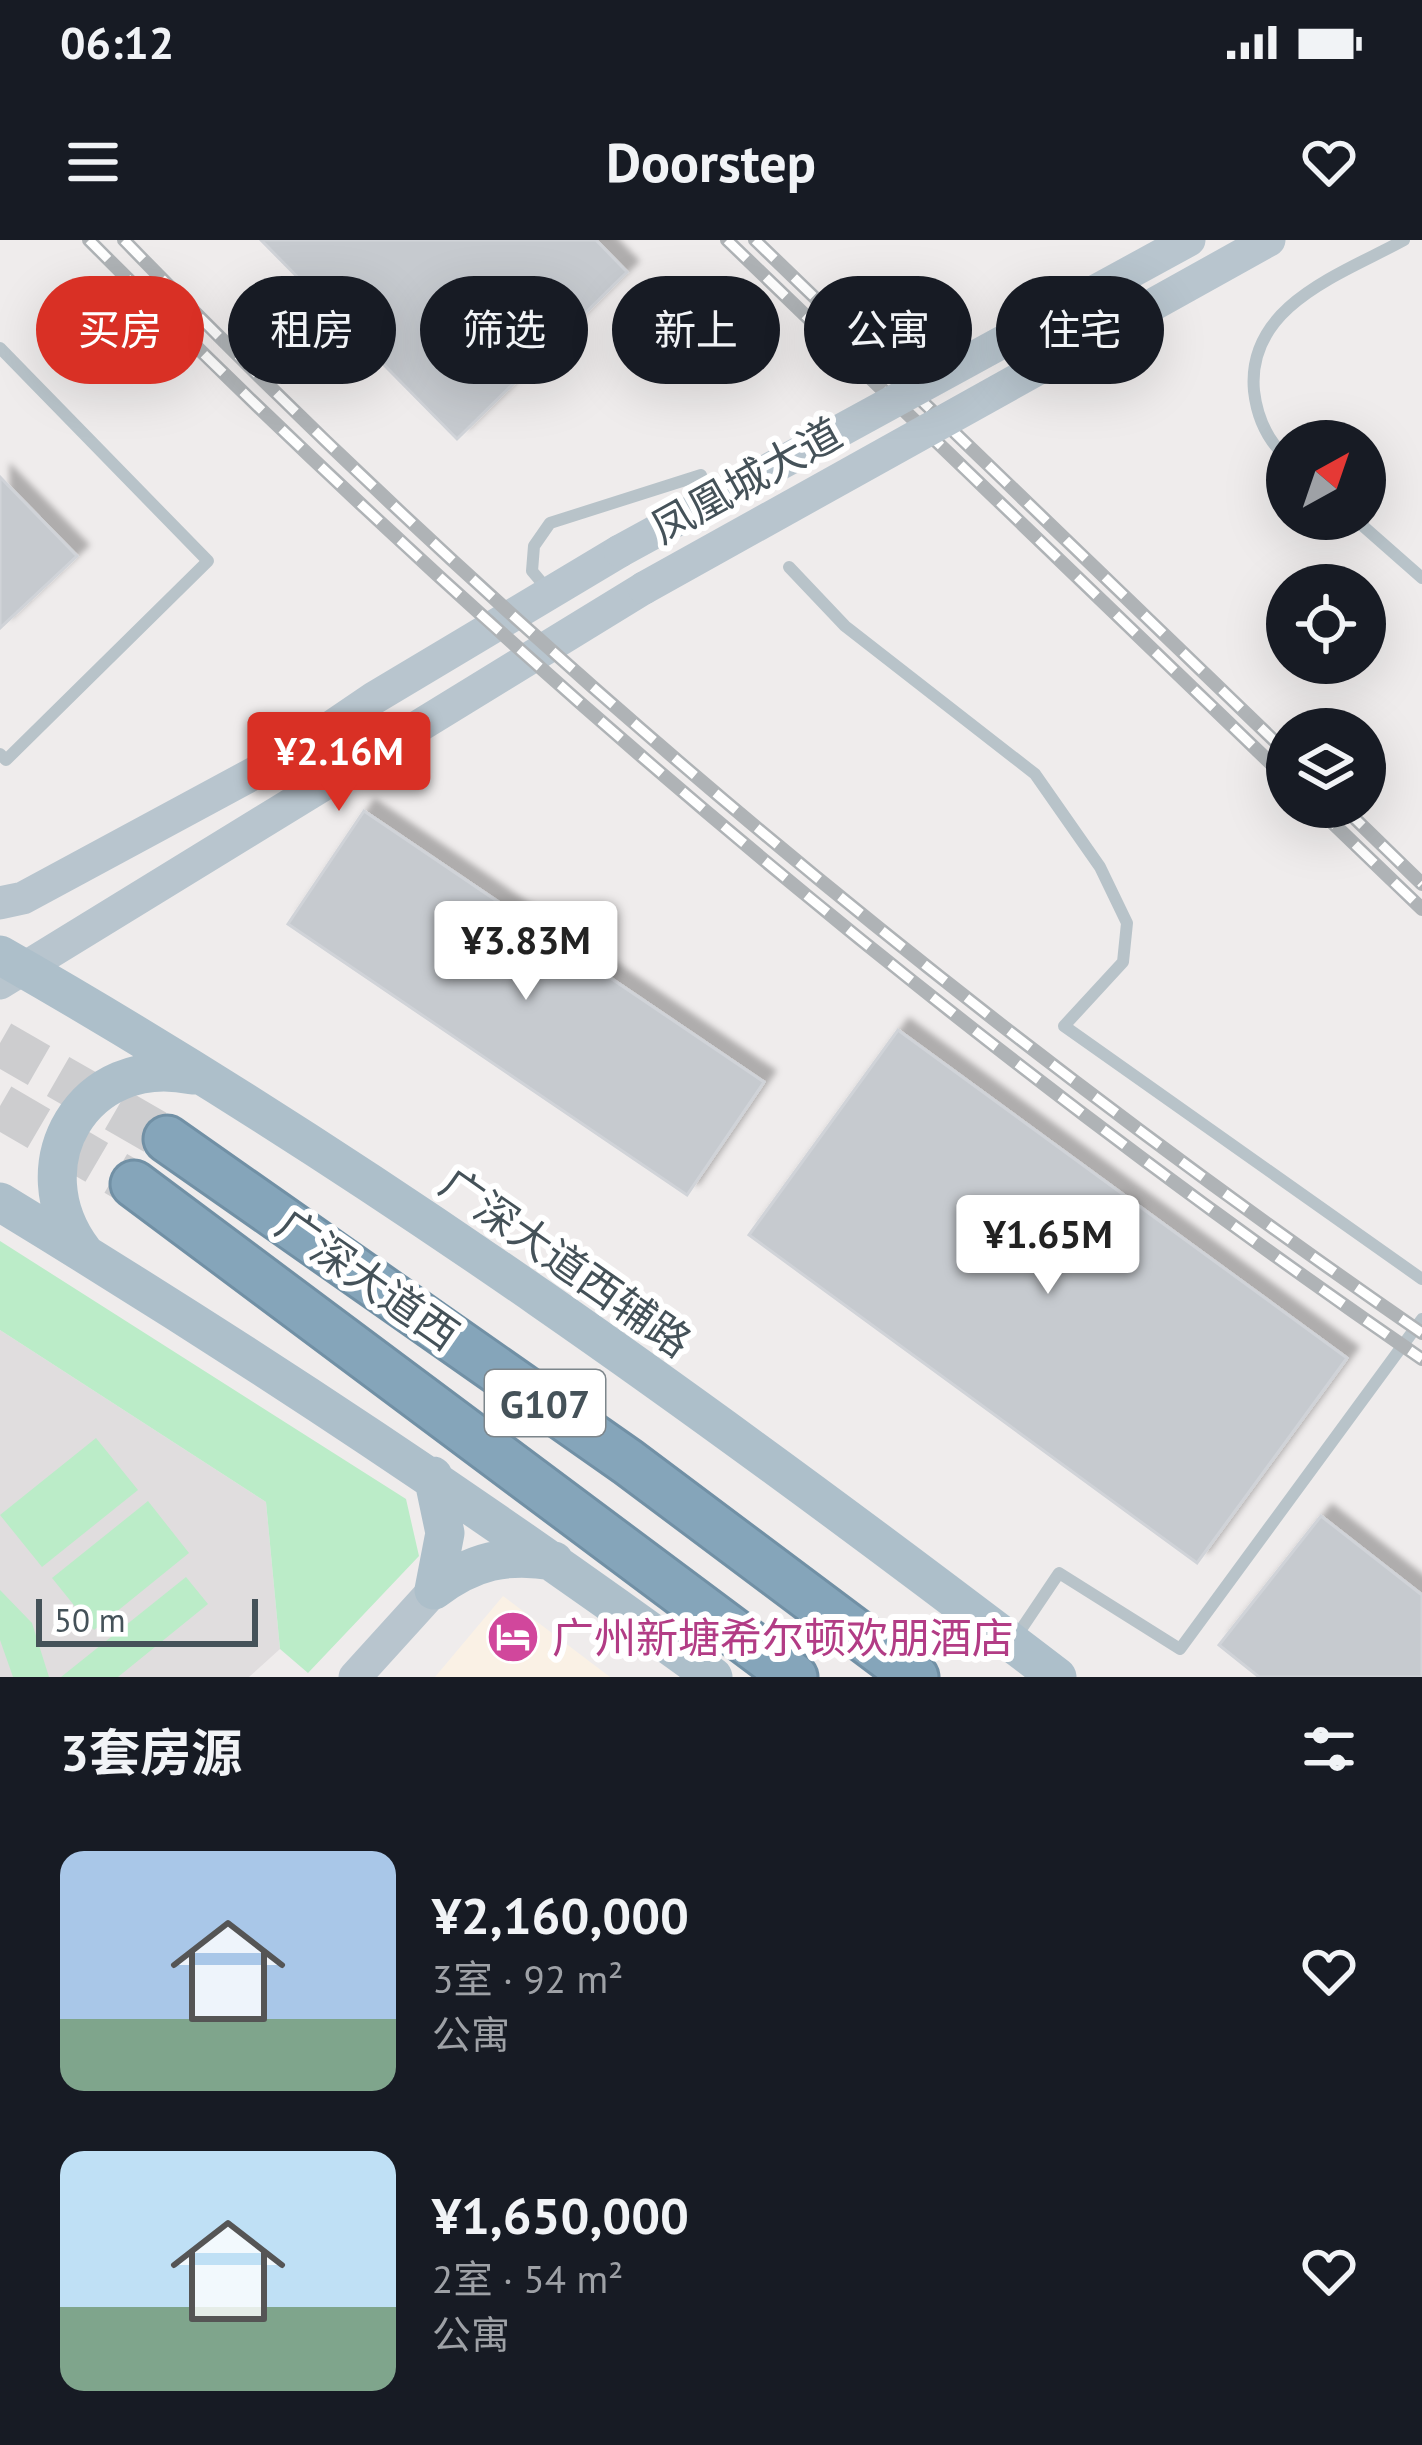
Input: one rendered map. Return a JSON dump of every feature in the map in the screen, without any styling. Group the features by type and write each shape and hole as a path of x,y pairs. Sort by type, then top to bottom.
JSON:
{"highway":[{"name":"广深大道西","path":"167,1139 628,1462 915,1677"},
{"name":"广深大道西","path":"134,1184 794,1677"}],"main road":[{"name":"凤凰城大道","path":"0,902 22,898 299,749 374,698 620,551 1190,240"},
{"name":"凤凰城大道","path":"8,969 644,588 1269,240"},
{"name":"广深大道西辅路","path":"8,969 197,1076 394,1202 813,1491 1057,1677"},
{"path":"85,1253 71,1236 56,1193 56,1171 68,1128 97,1094 115,1083 155,1072 197,1076"},
{"path":"0,1202 433,1476 712,1677"},
{"path":"433,1476 446,1533 434,1590"},
{"path":"355,1677 434,1590 460,1570 490,1559 522,1555 554,1561"}],"lane":[{"path":"1266,428 1256,404 1255,367 1269,328 1297,298 1404,240"},
{"path":"0,348 208,561 6,760 0,754"},
{"path":"553,595 532,572 534,546 550,523 701,476"},
{"path":"1379,540 1422,578"},
{"path":"789,567 845,626 1034,774 1100,867 1127,923 1123,962 1064,1026 1422,1279"},
{"path":"1012,1643 1059,1573 1180,1649 1422,1319"}],"shaded area":[{"path":"0,1330 266,1502 280,1649 249,1677 0,1677"},
{"name":"广州新塘希尔顿欢朋酒店","path":"503,1596 610,1677 435,1677"}],"green space":[{"path":"0,1241 406,1499 419,1556 308,1673 280,1649 266,1502 0,1330"},
{"path":"96,1438 138,1490 42,1567 0,1515"},
{"path":"148,1501 189,1553 94,1630 52,1578"},
{"path":"186,1577 208,1604 118,1677 61,1677"},
{"path":"0,1590 32,1623 49,1677 13,1677 0,1640"}],"building":[{"path":"261,240 596,240 627,272 612,276 612,287 588,310 588,276 420,276 420,384 513,384 457,439 396,377 396,276 296,276"},
{"path":"0,477 77,556 0,628"},
{"path":"364,811 764,1082 687,1195 288,924"},
{"path":"898,1030 1347,1358 1197,1563 749,1235"},
{"path":"1321,1516 1422,1595 1422,1677 1259,1677 1219,1645"}],"tunnel":[{"path":"0,1043 167,1139"},
{"path":"0,1106 134,1184"}],"railway":[{"path":"89,240 402,543 729,831 1069,1103 1422,1359"},
{"path":"124,240 428,538 746,819 1078,1084 1422,1333"},
{"path":"727,240 1266,759"},
{"path":"755,240 1266,733"},
{"path":"1338,828 1422,909"},
{"path":"1365,828 1422,884"}],"place":[{"name":"广州新塘希尔顿欢朋酒店","path":"513,1637"}]}
